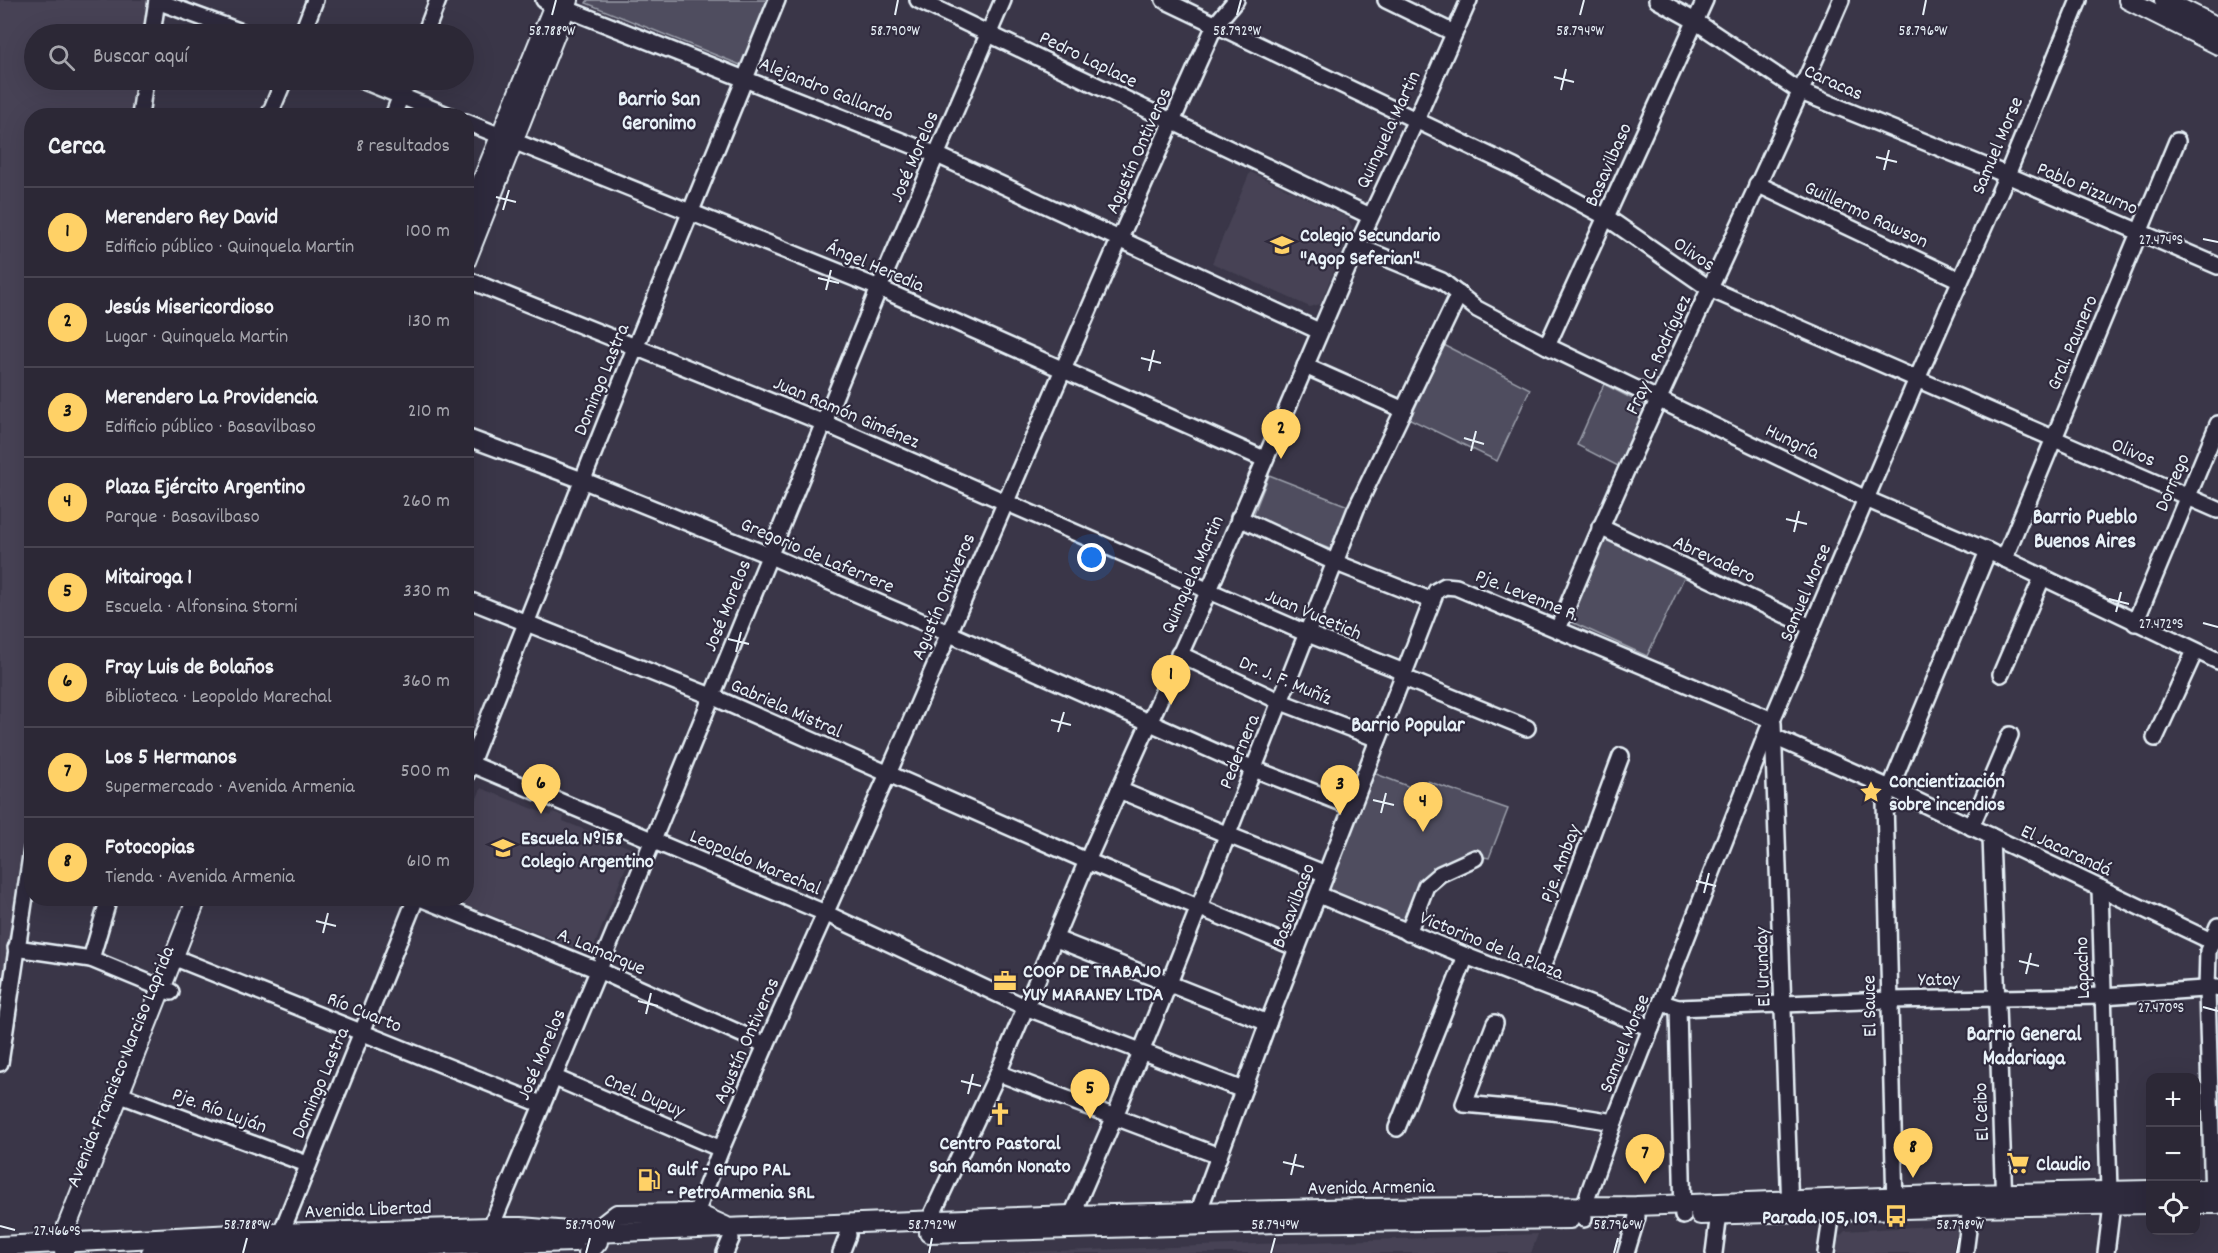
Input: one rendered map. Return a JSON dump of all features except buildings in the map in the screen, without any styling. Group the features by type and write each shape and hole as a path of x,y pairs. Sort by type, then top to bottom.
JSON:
{"main road":[{"path":"2164,0 2218,27"},
{"path":"2132,1 2218,45"},
{"path":"474,237 557,3"},
{"path":"474,204 507,139"},
{"name":"Avenida Francisco Narciso Laprida","path":"179,959 195,906"},
{"name":"Avenida Francisco Narciso Laprida","path":"72,1243 81,1223 123,1096 179,959 206,906"},
{"name":"Avenida Armenia","path":"2111,1198 2146,1191"},
{"name":"Avenida Armenia","path":"729,1240 930,1227 1072,1222 1584,1213 1969,1200 2111,1198 2146,1203"},
{"path":"585,1245 617,1214 696,1213 729,1240"},
{"name":"Avenida Libertad","path":"0,1246 282,1241 491,1227 521,1227 585,1245"},
{"name":"Avenida Armenia","path":"585,1245 848,1235 930,1227"},
{"name":"Avenida Libertad","path":"151,1253 247,1252 282,1241 353,1250 530,1242 585,1245"},
{"path":"530,1242 545,1253"}],"street":[{"path":"153,24 157,0 221,24"},
{"path":"306,24 315,0"},
{"path":"429,24 438,0"},
{"name":"Domingo Lastra","path":"474,752 777,0"},
{"name":"Pedro Laplace","path":"918,0 1370,216"},
{"name":"José Morelos","path":"491,1227 653,840 879,288 1003,0"},
{"name":"Olivos","path":"1164,0 1514,167 1606,218 1710,289 2218,510"},
{"name":"Agustín Ontiveros","path":"696,1213 765,1045 888,774 1120,238 1215,25 1236,0"},
{"path":"1386,0 1454,33"},
{"name":"Quinquela Martin","path":"930,1227 1056,939 1087,861 1209,590 1319,331 1469,0"},
{"name":"Caracas","path":"1657,0 1695,21 1801,92 2007,175"},
{"name":"Basavilbaso","path":"1547,346 1705,0"},
{"name":"Fray C. Rodríguez","path":"1558,629 1600,527 1801,92 1841,0"},
{"name":"Samuel Morse","path":"1584,1213 1614,1122 1772,720 1917,379 2007,175 2079,0"},
{"name":"Alejandro Gallardo","path":"557,3 937,155 1319,331"},
{"path":"141,108 144,90"},
{"path":"272,108 280,90"},
{"path":"386,90 430,108"},
{"path":"396,108 403,90"},
{"name":"Ángel Heredia","path":"474,125 879,288 1264,459"},
{"name":"Gral. Paunero","path":"2004,559 2177,141"},
{"name":"Pablo Pizzurno","path":"2007,175 2218,266"},
{"name":"Guillermo Rawson","path":"1757,184 1960,280"},
{"name":"Hungría","path":"1357,246 1442,281 1477,309 1547,346 1866,499 1988,551 2218,662"},
{"name":"Juan Ramón Giménez","path":"474,282 824,423 1209,590"},
{"name":"Pedernera","path":"1072,1222 1199,909 1356,509 1459,294"},
{"path":"1305,366 1404,410"},
{"name":"Dorrego","path":"2135,623 2218,424"},
{"name":"Gregorio de Laferrere","path":"474,440 582,480 768,555 1254,769 1352,807"},
{"path":"1239,518 1334,562 1430,600"},
{"name":"Abrevadero","path":"1600,527 1811,627"},
{"path":"1887,795 1988,551"},
{"path":"2001,674 2042,578"},
{"name":"Pje. Levenne R.","path":"1430,600 1436,591 1445,586 1456,587 1772,720"},
{"name":"Juan Vucetich","path":"1209,590 1527,728"},
{"name":"Basavilbaso","path":"1199,1219 1219,1156 1268,1023 1319,895 1430,600"},
{"name":"Gabriela Mistral","path":"474,602 711,696 1087,861"},
{"path":"2155,738 2195,651"},
{"name":"Dr. J. F. Muñíz","path":"1179,654 1281,702 1378,740"},
{"name":"El Urunday","path":"1772,720 1790,1207"},
{"path":"1971,827 2010,735"},
{"name":"El Jacarandá","path":"1774,737 1887,795 1991,836 2211,941"},
{"name":"Pje. Ambay","path":"1536,984 1621,756"},
{"name":"Leopoldo Marechal","path":"474,769 653,840 825,913 1025,1007 1243,1090"},
{"path":"1119,790 1228,836 1326,873"},
{"name":"El Sauce","path":"1887,795 1889,1000 1895,1203"},
{"name":"El Ceibo","path":"1991,836 2003,1200"},
{"path":"1408,933 1426,886 1440,874 1475,858"},
{"path":"1087,861 1297,948"},
{"name":"Lapacho","path":"2100,888 2111,1198 2106,1253"},
{"name":"Victorino de la Plaza","path":"1319,895 1408,933 1652,1028"},
{"path":"0,1063 24,898"},
{"path":"91,959 107,906"},
{"name":"Domingo Lastra","path":"282,1241 307,1164 413,906"},
{"name":"A. Lamarque","path":"440,906 598,970 765,1045"},
{"path":"2209,1197 2212,988 2208,951 2218,926"},
{"path":"1056,939 1268,1023"},
{"path":"16,948 91,959 166,990"},
{"path":"1397,1128 1466,956"},
{"name":"Río Cuarto","path":"179,959 542,1104"},
{"name":"Yatay","path":"1662,1003 1678,1008 1889,1000 2103,996 2212,988"},
{"path":"1678,1008 1683,1210"},
{"path":"1495,1023 1464,1104 1552,1112 1614,1122"},
{"path":"998,1073 1219,1156"},
{"name":"Cnel. Dupuy","path":"553,1077 721,1149"},
{"name":"Pje. Río Luján","path":"123,1096 307,1164"},
{"path":"1965,1253 1969,1200"},
{"path":"1826,1253 1831,1205"},
{"path":"1714,1253 1720,1209"},
{"path":"1626,1253 1637,1211"},
{"path":"840,1253 848,1235"}],"shaded area":[{"path":"0,0 147,0 143,24 24,24 24,90 134,90 131,108 24,108 24,845 0,1007"},
{"path":"588,0 771,0 743,66 586,3"},
{"name":"Colegio Secundario \"Agop Seferian\"","path":"1250,172 1347,217 1352,227 1320,304 1310,307 1212,263"},
{"path":"1444,345 1530,389 1497,461 1410,419"},
{"path":"1604,384 1646,406 1620,467 1577,445"},
{"path":"1269,475 1348,506 1330,549 1252,518"},
{"path":"1604,536 1686,573 1647,656 1567,620"},
{"path":"1371,772 1423,792 1427,781 1508,809 1489,858 1474,855 1454,863 1407,923 1325,890"},
{"path":"481,788 551,816 553,812 564,816 563,821 633,849 593,949 582,951 468,906 474,906 474,806"},
{"path":"1948,1225 1957,1232 1954,1253 1836,1253 1839,1237 1845,1231"},
{"path":"1538,1234 1531,1253 1005,1253"}],"place":[{"name":"Colegio Secundario \"Agop Seferian\"","path":"1282,245"},
{"name":"Jesús Misericordioso","path":"1281,459"},
{"name":"Merendero Rey David","path":"1171,705"},
{"name":"Concientización sobre incendios","path":"1871,792"},
{"name":"Fray Luis de Bolaños","path":"541,814"},
{"name":"Merendero La Providencia","path":"1340,815"},
{"name":"Plaza Ejército Argentino","path":"1423,832"},
{"name":"Escuela Nº158 Colegio Argentino","path":"503,848"},
{"name":"COOP DE TRABAJO YUY MARANEY LTDA","path":"1005,981"},
{"name":"Centro Pastoral San Ramón Nonato","path":"1000,1114"},
{"name":"Mitairoga 1","path":"1090,1119"},
{"name":"Claudio","path":"2018,1163"},
{"name":"Fotocopias","path":"1913,1178"},
{"name":"Gulf - Grupo PAL - PetroArmenia SRL","path":"649,1180"},
{"name":"Los 5 Hermanos","path":"1645,1184"},
{"name":"Parada 105, 109","path":"1896,1216"}],"district":[{"name":"Barrio San Geronimo","path":"659,110"},
{"name":"Barrio Pueblo Buenos Aires","path":"2085,528"},
{"name":"Barrio Popular","path":"1408,724"},
{"name":"Barrio General Madariaga","path":"2024,1045"}]}
